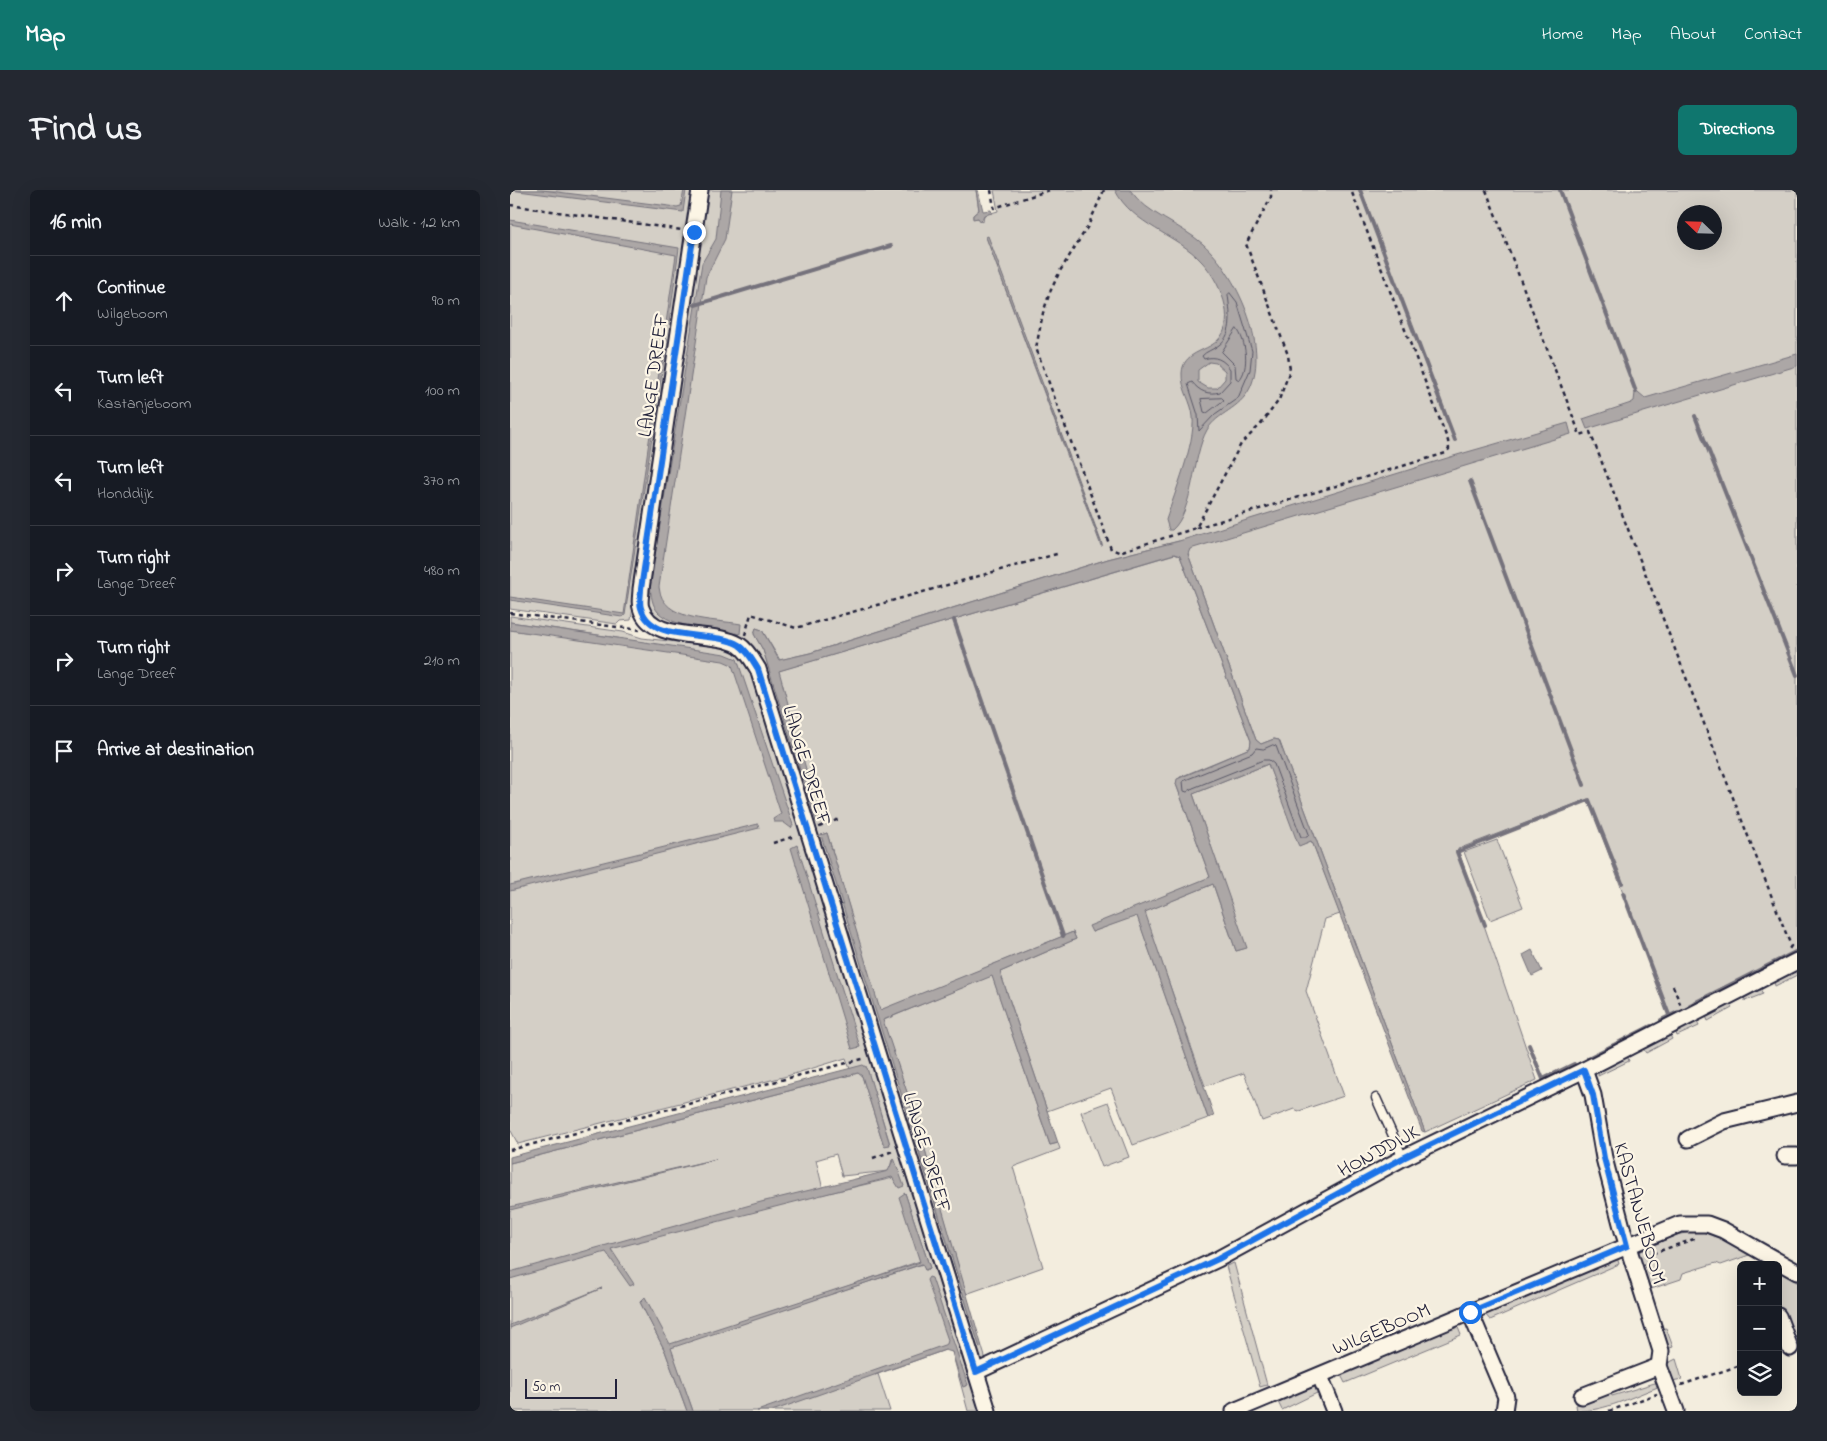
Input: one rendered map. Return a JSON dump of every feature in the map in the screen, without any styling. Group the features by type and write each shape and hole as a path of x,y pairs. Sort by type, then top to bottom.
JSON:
{"street":[{"name":"LANGE DREEF","path":"700,190 641,589 640,607 646,619 662,630 720,638 742,648 750,656 758,669 988,1411"},
{"name":"HONDDIJK","path":"976,1372 1218,1259 1403,1158 1584,1070 1684,1009 1792,956"},
{"name":"KASTANJEBOOM","path":"1584,1070 1593,1095 1604,1158 1627,1246 1661,1351 1659,1366 1676,1411"},
{"path":"1688,1139 1724,1121 1797,1103"},
{"name":"WILGEBOOM","path":"1234,1411 1680,1224 1707,1224 1721,1229 1764,1260 1797,1272"},
{"path":"1470,1312 1506,1397 1504,1411"},
{"path":"1782,1327 1790,1348"},
{"path":"1582,1396 1659,1366"},
{"path":"1320,1376 1334,1411"}],"lane":[{"path":"1376,1098 1403,1158"}],"path":[{"path":"991,190 994,208 1050,190"},
{"path":"1104,190 1088,226 1060,271 1050,292 1036,348 1111,549 1119,552 1446,453 1449,449 1434,404 1351,190"},
{"path":"1196,528 1241,444 1261,424 1278,400 1290,370 1288,355 1246,244 1271,197 1271,190"},
{"path":"1486,190 1580,435 1590,432 1791,946 1792,956"},
{"path":"510,205 694,232"},
{"path":"742,648 751,614 796,628 1060,553"},
{"path":"510,613 622,629 662,630"},
{"path":"1673,986 1684,1009"},
{"path":"510,1150 877,1055"},
{"path":"873,1158 905,1148"},
{"path":"1632,1261 1721,1229"}],"shaded area":[{"path":"510,190 701,190 631,620 620,621 617,624 510,609"},
{"path":"703,190 976,190 979,210 973,215 973,218 978,218 983,222 984,215 998,211 994,190 1797,190 1797,956 1690,1005 1672,1017 1669,1015 1588,799 1458,849 1537,1080 1425,1132 1279,740 1274,739 1261,744 1256,740 1188,554 1189,549 1179,541 1108,559 810,653 780,660 762,630 756,628 754,634 763,650 819,822 778,671 1175,554 1180,556 1251,741 1250,748 1180,777 1176,784 1210,877 1092,932 1137,915 1208,1118 1133,1145 1111,1088 1047,1111 1000,972 1076,939 1073,932 880,1011 884,1020 992,975 1050,1145 1058,1143 1060,1149 1013,1167 1043,1267 966,1294 917,1122 886,1032 911,1127 980,1347 982,1347 987,1363 980,1366 809,823 765,667 761,660 660,625 644,608","holes":["986,237 988,237 1102,546 1101,546","827,833 873,989 821,835"]},
{"path":"510,616 623,632 642,638 721,647 733,651 749,663 983,1411 968,1411 952,1352 948,1349 875,1375 878,1374 890,1411 693,1411 669,1344 645,1298 640,1302 665,1351 687,1411 510,1411 510,1163 858,1073 862,1076 884,1146 890,1144 866,1066 850,1069 846,1058 787,1076 518,1144 510,1129 510,630 702,655 612,637 510,622","holes":["836,1154 842,1176 889,1171 892,1160 893,1178 824,1194 816,1160","905,1193 930,1268 925,1270 923,1264 724,1329 920,1261"]},
{"path":"1268,764 1300,845 1311,841 1313,844 1340,914 1325,919 1306,991 1344,1096 1299,1111 1294,1109 1262,1121 1244,1073 1205,1086 1144,912 1213,884 1236,951 1246,948 1193,794"},
{"path":"1497,840 1523,907 1490,920 1464,852"},
{"path":"1794,971 1797,975 1775,986 1774,981"},
{"path":"1760,989 1763,994 1745,1001 1744,995"},
{"path":"1729,1004 1732,1008 1708,1021 1705,1014"},
{"path":"1696,1020 1699,1026 1677,1036 1675,1030"},
{"path":"1670,1035 1672,1039 1646,1053 1641,1046"},
{"path":"1627,1055 1629,1061 1598,1076 1599,1068"},
{"path":"1108,1102 1129,1157 1102,1167 1081,1112"},
{"path":"1695,1231 1725,1239 1752,1254 1721,1265 1716,1263 1683,1273 1681,1279 1651,1289 1636,1253 1676,1235"},
{"path":"1617,1257 1619,1264 1490,1320 1485,1314"},
{"path":"1234,1263 1267,1385 1260,1387 1226,1266"},
{"path":"1782,1273 1797,1282 1797,1341 1794,1342 1782,1314"},
{"path":"1457,1325 1461,1335 1345,1383 1341,1375"},
{"path":"1666,1328 1673,1347 1667,1349 1660,1329"},
{"path":"1676,1359 1682,1379 1672,1381 1666,1364"},
{"path":"1658,1382 1658,1387 1618,1403 1598,1409 1577,1411 1576,1405 1610,1391 1612,1396"},
{"path":"1315,1383 1319,1392 1282,1410 1278,1402"}],"water":[{"path":"510,190 542,190 677,207 681,206 684,190 686,190 683,212"},
{"path":"721,190 732,190 725,239 706,277 659,587 662,598 669,607 679,613 691,617 741,624 740,634 708,630 674,622 658,612 654,606 650,586 702,263 716,239"},
{"path":"976,190 978,190 983,211 991,210 992,213 984,215 981,222 978,218 973,219 973,215 979,210"},
{"path":"1115,190 1130,190 1137,199 1155,213 1203,244 1215,257 1238,291 1253,332 1256,352 1255,371 1250,388 1240,401 1217,419 1207,430 1198,454 1185,510 1172,530 1169,530 1166,520 1184,468 1193,428 1192,411 1182,379 1183,366 1195,353 1217,341 1223,333 1226,323 1226,312 1220,289 1202,262 1192,252 1143,221 1123,202","holes":["1209,362 1216,363 1225,371 1225,379 1217,388 1208,388 1198,382 1198,370"]},
{"path":"510,220 679,248 669,323 666,323 676,255 510,224"},
{"path":"988,236 1102,544 1102,546 986,237"},
{"path":"664,338 667,338 625,615 622,617 510,600 510,597 624,614"},
{"path":"1797,354 1797,366 1587,429 1583,419 1631,403 1634,401 1635,393 1638,392 1645,398"},
{"path":"1568,423 1571,434 1190,549 1188,554 1256,740 1261,744 1274,739 1279,740 1425,1132 1422,1131 1313,844 1311,841 1299,846 1268,764 1193,794 1247,948 1236,951 1213,884 1145,912 1214,1116 1208,1118 1137,916 1092,932 1089,926 1210,877 1176,784 1177,779 1250,748 1251,741 1180,556 1174,554 779,671 820,820 816,822 763,650 754,634 756,628 762,630 779,660 810,653 1108,559 1179,541 1457,455"},
{"path":"510,622 725,654 737,659 793,825 791,828 783,822 774,822 773,819 781,814 732,665 723,661 510,630"},
{"path":"758,824 759,828 510,891 510,885"},
{"path":"827,833 880,1010 1073,932 1076,939 1000,972 1058,1143 1050,1145 992,976 883,1020 917,1122 982,1347 980,1348 821,835"},
{"path":"797,845 860,1047 852,1049 791,848"},
{"path":"1532,950 1542,971 1532,976 1523,955"},
{"path":"863,1065 867,1068 890,1145 884,1146 862,1076 858,1073 510,1163 510,1157"},
{"path":"894,1158 904,1186 899,1188 892,1177 611,1249 634,1284 630,1286 606,1252 510,1279 510,1272 761,1202 888,1171"},
{"path":"716,1159 510,1210 510,1207"},
{"path":"905,1193 930,1268 925,1270 922,1264 671,1348 693,1411 687,1411 665,1351 640,1302 645,1297 670,1344 920,1262 899,1197"},
{"path":"929,1277 932,1278 968,1385 963,1387 952,1352 945,1350 772,1411 757,1411 947,1344 948,1340 927,1280"},
{"path":"602,1288 510,1328 510,1325"}],"waterway":[{"path":"1360,190 1455,440"},
{"path":"1560,190 1636,392"},
{"path":"695,305 891,246"},
{"path":"1695,416 1797,675"},
{"path":"1470,481 1584,785"},
{"path":"954,620 1063,936"},
{"path":"1485,925 1457,852 1589,800 1622,883"},
{"path":"1623,893 1669,1015"},
{"path":"1690,1005 1797,951"},
{"path":"1661,1020 1678,1012"},
{"path":"1588,1058 1651,1026"},
{"path":"1529,1045 1543,1079 1574,1064"}],"route":[{"path":"694,232 641,589 640,607 646,619 662,630 720,638 739,645 750,656 758,669 897,1123 976,1372 1218,1259 1403,1158 1584,1070 1593,1095 1599,1138 1627,1246 1470,1312"}]}
